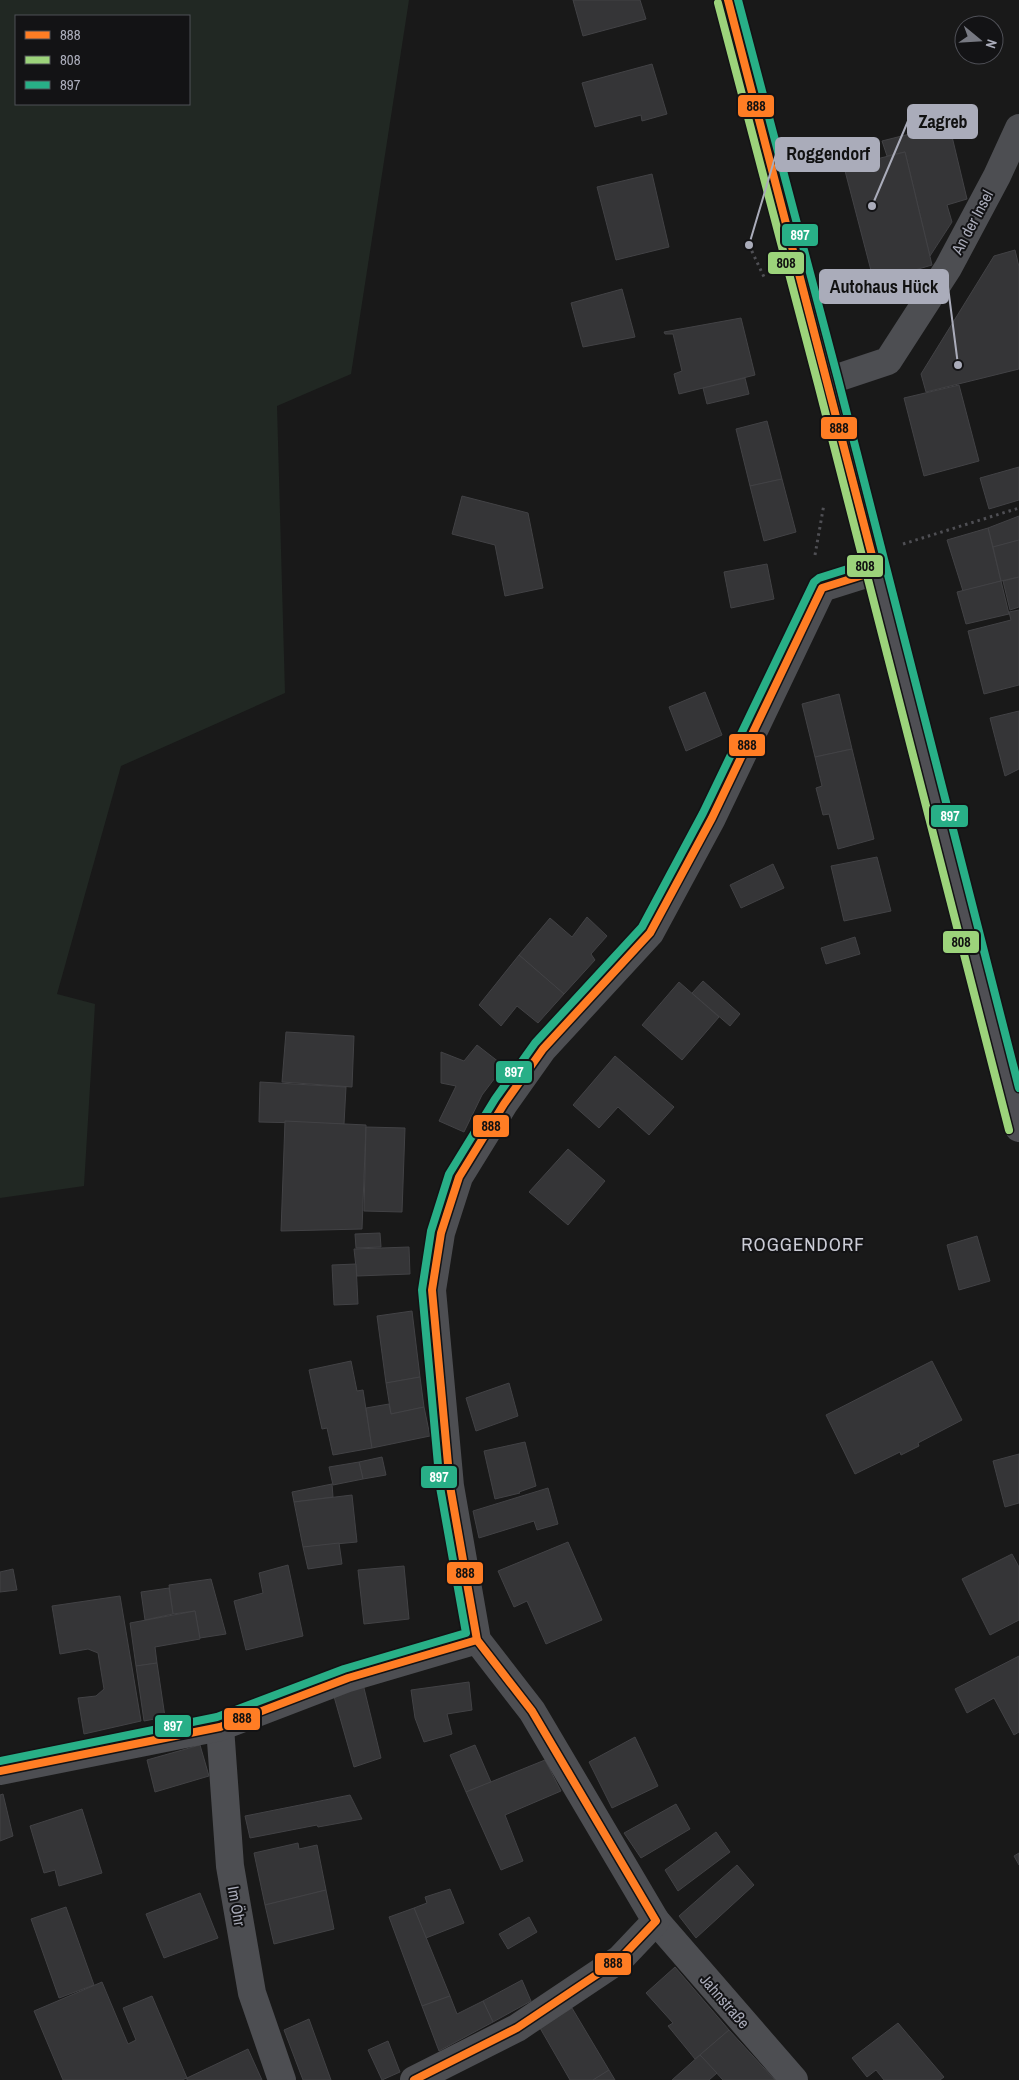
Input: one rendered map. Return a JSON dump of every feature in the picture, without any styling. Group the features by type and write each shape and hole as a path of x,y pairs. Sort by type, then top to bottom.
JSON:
{"main road":[{"path":"728,0 828,381 1019,1128"}],"street":[{"name":"An der Insel","path":"828,381 888,361 948,268 997,176 1019,128"},
{"path":"0,1771 220,1727 348,1678 476,1640 450,1486 432,1290 441,1233 459,1177 504,1104 543,1049 650,933 712,818 822,588 876,571"},
{"name":"Jahnstraße","path":"476,1640 532,1711 656,1921 794,2080"},
{"name":"Im Öhr","path":"220,1727 230,1866 252,1994 282,2080"},
{"path":"414,2080 517,2028 620,1960 656,1921"}],"path":[{"path":"900,545 1019,508"}],"shaded area":[{"path":"0,0 409,0 351,374 277,406 285,693 121,766 57,994 95,1004 84,1186 0,1198"}],"building":[{"path":"573,0 640,0 646,19 583,36"},
{"path":"652,64 667,114 642,121 641,115 595,127 582,83"},
{"path":"949,124 967,199 947,205 952,222 930,256 905,152 887,156 882,141"},
{"path":"905,152 932,265 874,282 844,167"},
{"path":"652,174 669,247 616,260 597,187"},
{"path":"1015,250 1019,267 1019,369 926,392 921,374 994,256"},
{"path":"622,289 635,337 583,347 571,303"},
{"path":"741,318 755,375 679,394 674,374 682,371 673,334 665,334 664,332"},
{"path":"745,378 749,394 707,404 703,388"},
{"path":"959,385 979,461 924,476 904,398"},
{"path":"767,421 782,479 750,486 736,429"},
{"path":"1019,467 1019,500 989,509 980,478"},
{"path":"782,479 796,532 764,541 750,486"},
{"path":"462,496 528,513 543,588 505,596 495,545 452,534"},
{"path":"1019,516 1019,540 993,547 988,528"},
{"path":"988,528 1001,581 963,591 947,540"},
{"path":"1019,540 1019,577 1001,581 993,547"},
{"path":"767,564 774,599 731,608 724,572"},
{"path":"1019,577 1019,607 1010,610 1003,581"},
{"path":"1001,581 1009,614 966,624 957,592"},
{"path":"1019,610 1019,685 984,694 968,631 1011,620 1009,612"},
{"path":"705,692 722,735 686,751 669,707"},
{"path":"839,694 852,749 815,757 802,704"},
{"path":"1019,711 1019,769 1005,776 990,718"},
{"path":"852,749 874,839 838,849 829,814 823,815 816,788 822,786 815,757"},
{"path":"877,857 891,911 844,921 831,866"},
{"path":"773,864 784,888 741,908 730,885"},
{"path":"587,917 607,936 591,954 595,960 564,994 519,955 550,918 572,937"},
{"path":"855,937 860,954 826,964 821,948"},
{"path":"519,955 564,994 538,1023 517,1006 501,1026 479,1005"},
{"path":"703,981 740,1014 730,1026 692,993"},
{"path":"679,982 719,1017 682,1060 642,1025"},
{"path":"286,1032 354,1036 352,1087 282,1082"},
{"path":"477,1045 504,1066 482,1095 464,1132 439,1121 456,1086 441,1083 441,1052 464,1061"},
{"path":"615,1056 674,1107 649,1135 618,1107 599,1128 573,1105"},
{"path":"260,1082 346,1087 344,1124 259,1122"},
{"path":"285,1121 366,1125 362,1229 281,1231"},
{"path":"366,1127 405,1128 402,1212 364,1211"},
{"path":"568,1149 605,1181 568,1225 529,1192"},
{"path":"380,1233 381,1247 356,1248 355,1234"},
{"path":"977,1236 990,1281 959,1290 947,1245"},
{"path":"409,1247 410,1274 357,1276 354,1249"},
{"path":"356,1264 358,1304 334,1305 332,1265"},
{"path":"412,1311 420,1377 386,1383 377,1316"},
{"path":"351,1361 357,1391 363,1390 372,1448 333,1455 327,1428 322,1429 309,1370"},
{"path":"932,1361 962,1420 918,1443 919,1446 901,1455 900,1452 855,1474 826,1415"},
{"path":"420,1377 424,1407 391,1414 386,1383"},
{"path":"509,1383 518,1416 476,1431 466,1398"},
{"path":"389,1404 391,1414 424,1407 430,1436 372,1448 366,1408"},
{"path":"525,1442 536,1486 520,1493 495,1499 484,1451"},
{"path":"1019,1454 1019,1503 1005,1507 993,1461"},
{"path":"382,1457 386,1475 363,1479 359,1462"},
{"path":"359,1462 363,1479 333,1485 329,1467"},
{"path":"332,1484 333,1497 294,1502 292,1492"},
{"path":"548,1488 558,1524 537,1530 534,1521 479,1538 473,1511"},
{"path":"352,1495 357,1542 303,1547 294,1502"},
{"path":"568,1542 602,1620 546,1644 527,1601 514,1607 498,1571"},
{"path":"339,1543 342,1564 308,1569 303,1547"},
{"path":"1012,1554 1019,1567 1019,1620 990,1635 962,1579"},
{"path":"288,1565 303,1636 246,1650 234,1601 263,1593 259,1573"},
{"path":"404,1566 409,1619 364,1624 358,1570"},
{"path":"13,1569 17,1590 0,1592 0,1572"},
{"path":"211,1579 226,1634 200,1638 195,1611 173,1614 169,1585"},
{"path":"169,1588 173,1614 145,1620 141,1592"},
{"path":"120,1596 141,1721 84,1734 78,1698 96,1696 104,1689 98,1653 88,1649 60,1654 52,1606"},
{"path":"195,1611 200,1639 155,1647 157,1663 136,1666 130,1623"},
{"path":"1019,1656 1019,1732 1014,1735 994,1698 967,1713 955,1689"},
{"path":"157,1663 165,1717 144,1721 136,1666"},
{"path":"469,1682 472,1710 447,1714 452,1734 424,1742 415,1718 411,1690"},
{"path":"363,1684 381,1758 354,1767 333,1693"},
{"path":"635,1737 658,1786 612,1808 589,1762"},
{"path":"200,1745 209,1776 155,1792 147,1760"},
{"path":"475,1745 491,1782 466,1792 450,1755"},
{"path":"545,1760 561,1791 505,1815 523,1861 501,1870 466,1792"},
{"path":"3,1794 13,1836 0,1841 0,1795"},
{"path":"350,1795 362,1819 318,1827 317,1825 250,1838 245,1816"},
{"path":"676,1804 690,1829 641,1858 624,1833"},
{"path":"82,1809 102,1873 59,1886 55,1870 44,1873 30,1826"},
{"path":"716,1832 730,1852 678,1891 665,1870"},
{"path":"298,1843 299,1849 317,1845 326,1890 265,1905 254,1853"},
{"path":"1019,1853 1019,1865 1014,1856"},
{"path":"737,1865 754,1885 696,1938 679,1916"},
{"path":"450,1889 464,1923 426,1938 414,1908 427,1903 425,1897"},
{"path":"326,1890 334,1929 274,1944 265,1905"},
{"path":"200,1893 218,1938 164,1958 146,1914"},
{"path":"66,1907 94,1985 59,1998 31,1919"},
{"path":"414,1908 450,1996 422,2006 389,1917"},
{"path":"529,1917 537,1932 508,1949 499,1934"},
{"path":"675,1967 729,2030 695,2059 668,2026 673,2023 646,1993"},
{"path":"522,1980 531,2001 493,2022 483,2001"},
{"path":"102,1982 128,2044 136,2040 123,2008 152,1996 187,2078 182,2080 63,2080 34,2011"},
{"path":"450,1996 457,2014 483,2001 493,2022 439,2051 422,2006"},
{"path":"572,2008 609,2070 593,2080 570,2080 540,2028"},
{"path":"309,2019 331,2080 303,2080 284,2030"},
{"path":"898,2023 944,2077 940,2080 884,2080 876,2070 867,2077 852,2058"},
{"path":"729,2030 775,2080 723,2080 700,2055"},
{"path":"388,2041 400,2072 382,2080 368,2050"},
{"path":"248,2049 262,2080 187,2080 187,2078"},
{"path":"700,2055 717,2073 709,2080 672,2080"},
{"path":"609,2070 615,2080 593,2080"}],"transit line":[{"name":"888","path":"728,0 876,571"},
{"name":"897","path":"738,0 838,379 1019,1088"},
{"name":"808","path":"718,3 818,384 1009,1130"},
{"name":"897","path":"0,1761 217,1717 344,1669 466,1633 440,1487 422,1290 431,1231 449,1174 495,1099 535,1043 642,927 703,813 814,582 819,578 873,561"},
{"name":"888","path":"414,2080 517,2028 620,1959 656,1921 532,1711 477,1640 450,1486 432,1290 441,1233 459,1177 504,1104 543,1049 650,933 712,818 822,588 876,571"},
{"name":"888","path":"0,1771 220,1727 348,1678 477,1640"}],"place":[{"name":"Zagreb","path":"872,206"},
{"name":"Roggendorf","path":"749,245"},
{"name":"Autohaus Hück","path":"958,365"}],"district":[{"name":"ROGGENDORF","path":"803,1244"}]}
